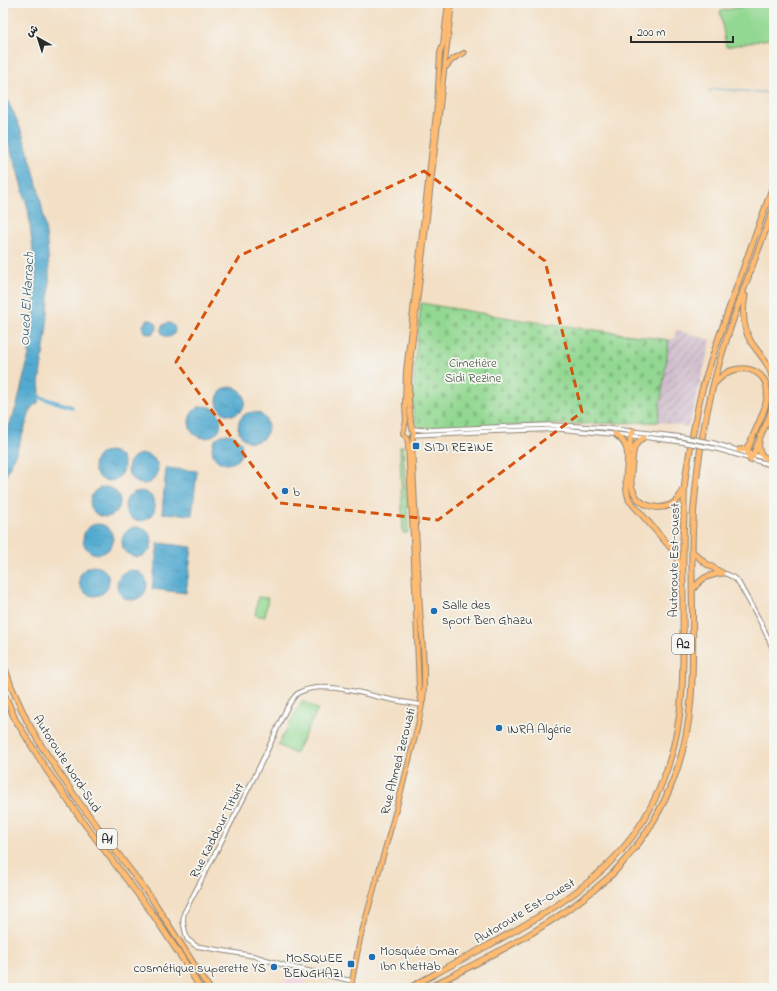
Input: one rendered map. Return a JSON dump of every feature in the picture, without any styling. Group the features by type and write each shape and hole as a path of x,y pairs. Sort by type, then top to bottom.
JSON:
{"highway":[{"name":"Autoroute Est-Ouest","path":"409,988 509,934 563,901 582,887 600,872 630,840 645,817 662,782 674,746 679,721 682,692 682,537 685,481 692,441 702,392 716,345 774,183"},
{"name":"Autoroute Est-Ouest","path":"428,988 484,959 546,924 572,907 610,876 647,832 660,811 670,789 684,746 691,700 693,666 692,523 703,433 713,384 729,332 774,207"},
{"path":"746,284 743,310 745,326 750,341 770,371 774,386"},
{"path":"713,384 732,370 744,368 755,371 762,377 766,385 768,396 747,453 752,457 773,406 774,399"},
{"path":"615,434 624,442 628,454"},
{"path":"633,434 630,480 633,492 641,502 647,506 653,507 664,507 674,503 681,496 685,481"},
{"path":"633,434 628,454 626,482 629,500 676,555 682,584"},
{"path":"633,449 638,441 644,437"},
{"path":"759,441 760,451 763,456 772,461"},
{"path":"739,450 746,449 750,444"},
{"path":"692,551 705,563 722,573"},
{"path":"693,589 708,576 722,573"},
{"name":"Autoroute Nord-Sud","path":"3,663 11,686 27,721 42,747 78,801 152,899 209,988"},
{"name":"Autoroute Nord-Sud","path":"3,691 15,719 46,769 81,819 152,913 200,988"}],"main road":[{"path":"413,435 410,438 407,438 403,433 406,421 405,379 437,105 440,53 443,44 448,3"},
{"path":"422,705 424,670 412,445 414,432 410,415 409,398 411,355 452,3"},
{"path":"444,69 453,59 464,53"},
{"path":"405,428 413,428"},
{"name":"Rue Ahmed Zerouati","path":"352,988 360,939 402,788 422,705 419,689 413,537 407,438"}],"street":[{"path":"413,428 424,430 549,425 615,434 682,437 713,443 747,453"},
{"path":"413,435 533,429 604,428 644,437 713,448 772,461"},
{"path":"752,457 774,466"},
{"path":"722,573 735,578 758,617 774,653"},
{"name":"Rue Kaddour Titbirt","path":"352,981 288,966 254,956 196,946 187,939 182,922 184,913 235,816 289,704 296,694 310,689 328,688 353,691 422,705"}],"highlighted area":[{"path":"424,171 545,261 582,412 438,520 280,503 176,362 239,256"}],"shaded area":[{"path":"676,330 711,340 690,422 687,427 658,422 669,340 675,338"},
{"path":"289,969 308,973 304,988 284,988"}],"green space":[{"path":"762,3 774,3 774,38 726,47 720,11"},
{"name":"Cimetière Sidi Rezine","path":"421,303 522,320 669,340 658,422 420,428 415,423 413,396"},
{"path":"400,446 403,446 405,485 401,485"},
{"path":"401,487 406,487 408,533 403,533"},
{"path":"258,597 268,598 265,617 255,615"},
{"path":"302,701 318,709 295,754 278,745"}],"water":[{"path":"3,93 12,110 27,148 43,212 48,255 49,298 38,403 31,409 18,448 3,481 3,442 17,405 28,359 34,318 36,276 28,209 16,166 3,128"},
{"path":"147,320 153,320 157,324 157,330 153,334 147,334 143,330 143,324"},
{"path":"165,323 171,323 175,327 175,333 171,337 165,337 161,333 161,327"},
{"path":"231,387 237,388 241,391 244,395 244,407 241,411 237,414 231,415 225,414 221,411 218,407 217,401 218,395 221,391 225,388"},
{"path":"205,406 216,411 221,422 216,433 205,438 194,433 189,422 194,411"},
{"path":"253,412 263,417 268,427 263,437 253,442 243,437 238,427 243,417"},
{"path":"227,434 238,438 242,449 238,460 227,464 216,460 212,449 216,438"},
{"path":"109,451 120,455 124,466 120,477 109,481 98,477 94,466 98,455"},
{"path":"143,454 154,458 158,469 154,480 143,484 132,480 128,469 132,458"},
{"path":"166,468 197,471 192,515 162,513"},
{"path":"105,487 116,491 120,502 116,513 105,517 94,513 90,502 94,491"},
{"path":"140,491 151,495 155,506 151,517 140,521 129,517 125,506 129,495"},
{"path":"98,524 104,525 112,533 112,545 104,553 98,554 92,553 84,545 83,539 84,533 92,525"},
{"path":"137,527 148,531 152,542 148,553 137,557 126,553 122,542 126,531"},
{"path":"158,543 192,547 186,593 152,589"},
{"path":"94,566 100,567 108,575 108,587 100,595 94,596 88,595 80,587 79,581 80,575 88,567"},
{"path":"132,570 143,574 147,585 143,596 132,600 121,596 117,585 121,574"}],"waterway":[{"path":"708,92 715,89 774,93"},
{"path":"39,397 72,407"}],"place":[{"name":"SIDI REZINE","path":"416,446"},
{"name":"b","path":"285,491"},
{"name":"Salle des sport Ben Ghazu","path":"434,611"},
{"name":"INRA Algérie","path":"499,728"},
{"name":"Mosquée Omar Ibn Khettab","path":"372,957"},
{"name":"MOSQUEE BENGHAZI","path":"351,964"},
{"name":"cosmétique superette YS","path":"274,967"}],"water label":[{"name":"Oued El Harrach","path":"26,299"}]}
